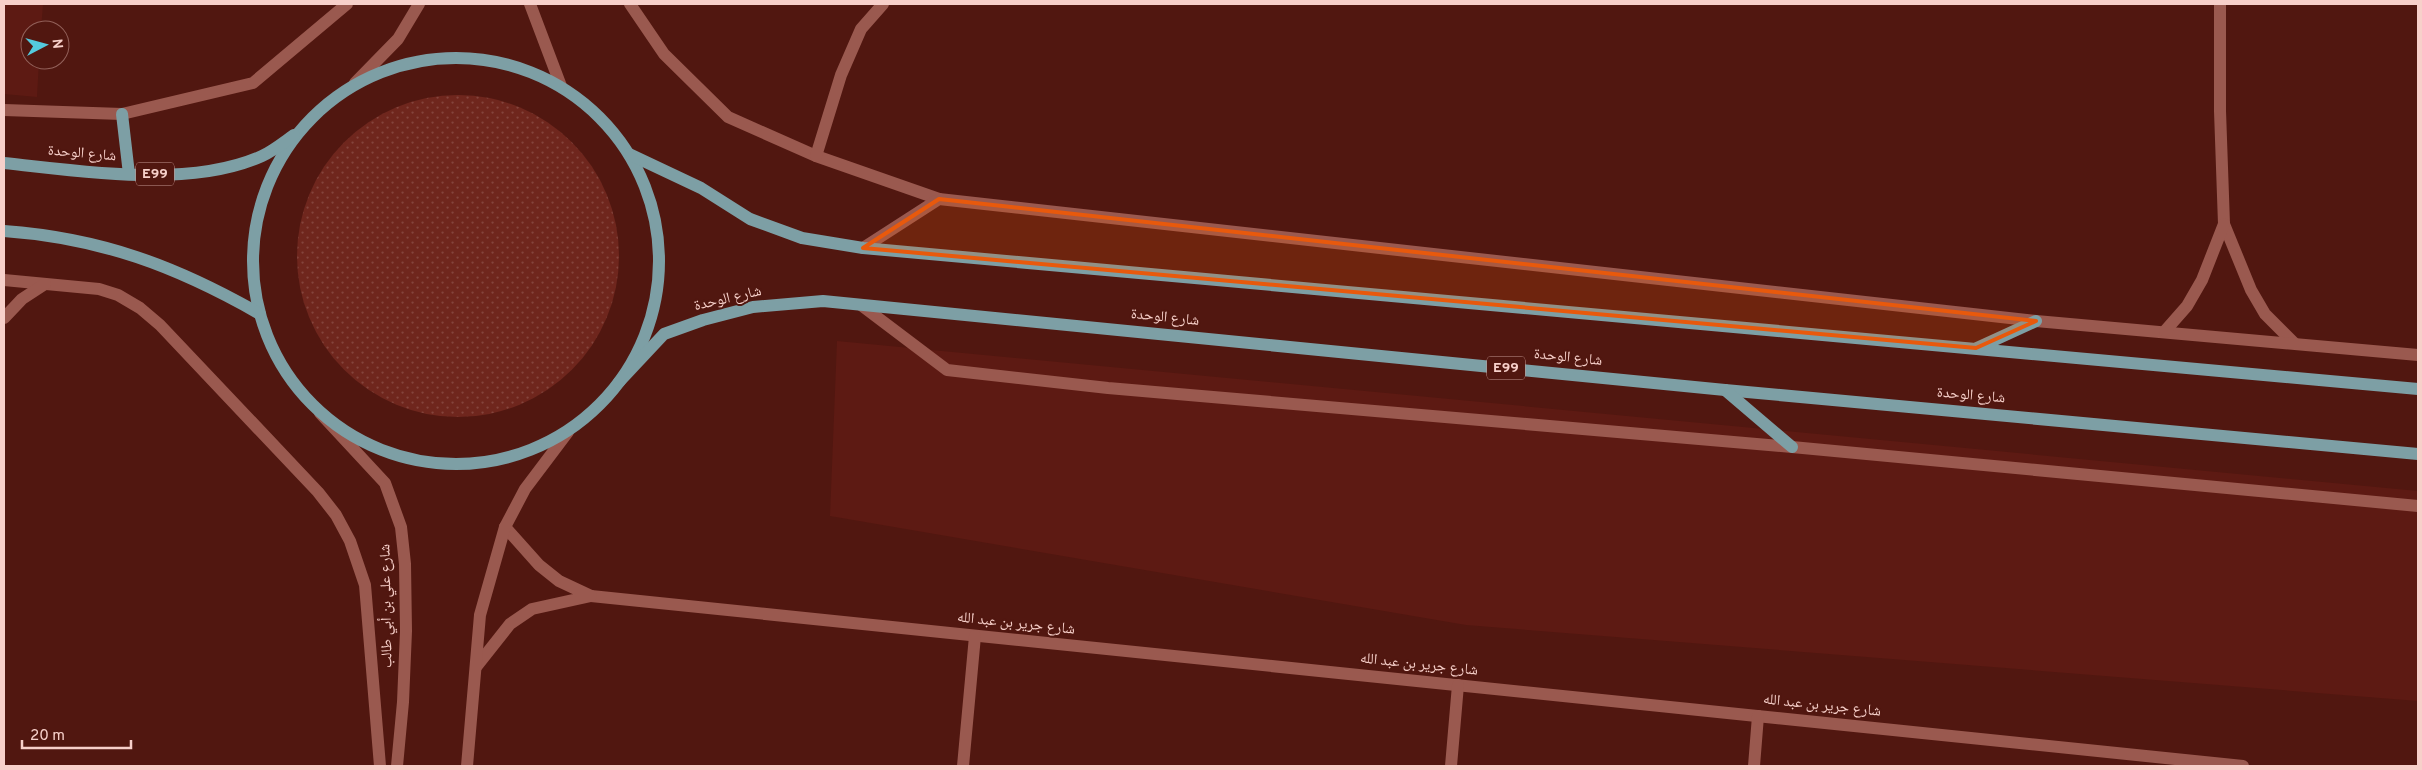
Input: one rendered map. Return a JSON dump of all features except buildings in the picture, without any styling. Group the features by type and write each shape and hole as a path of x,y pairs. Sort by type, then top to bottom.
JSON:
{"main road":[{"path":"458,56 511,64 561,86 587,105 610,127 629,154 650,198 659,245 657,294 643,340 619,382 596,410 568,432 520,455 468,464 414,461 364,443 320,413 297,387 260,314 253,266 258,218 273,172 298,132 324,105 355,83 405,63 458,56"},
{"path":"122,114 129,174"},
{"name":"شارع الوحدة","path":"4,163 111,174 221,169 262,156 298,132"},
{"path":"629,154 701,188 750,219 802,238 863,248 2418,389"},
{"path":"4,230 39,233 86,242 131,254 176,270 218,290 260,314"},
{"name":"شارع الوحدة","path":"619,382 664,334 703,320 753,307 823,301 1724,390 2418,454"},
{"path":"1976,348 2036,321"},
{"path":"1724,390 1792,447"}],"street":[{"path":"4,110 122,114 253,83 347,4"},
{"path":"355,83 398,39 419,4"},
{"path":"530,4 561,86"},
{"path":"630,4 664,54 728,117 816,156 939,199 2036,321 2418,355"},
{"path":"816,156 848,60 861,29 883,4"},
{"path":"2220,4 2220,111 2224,224 2250,290 2265,314 2294,343"},
{"path":"863,248 939,199"},
{"path":"2165,331 2188,306 2199,287 2224,224"},
{"path":"4,280 79,285 99,289 118,295 140,308 160,325 318,492 336,515 350,541 365,585 380,766"},
{"path":"4,318 22,300 45,284"},
{"path":"861,304 948,370 1108,388 1792,447 2418,506"},
{"name":"شارع علي بن أبي طالب","path":"320,413 385,483 401,527 405,564 406,631 403,702 397,766"},
{"path":"467,766 480,615 505,527 525,489 568,432"},
{"name":"شارع جرير بن عبد الله","path":"505,527 539,565 559,581 591,596"},
{"name":"شارع جرير بن عبد الله","path":"476,667 510,624 532,609 591,596 2243,766"},
{"path":"963,766 975,636"},
{"path":"1451,766 1458,685"},
{"path":"1754,766 1758,716"}],"highlighted area":[{"path":"939,199 2036,321 1976,348 863,248"}],"shaded area":[{"path":"4,4 43,4 42,20 20,20 20,70 38,70 37,97 4,94"},
{"path":"458,95 489,98 520,107 547,122 572,142 592,167 607,194 616,225 619,256 616,287 607,318 592,345 572,370 547,390 520,405 489,414 458,417 427,414 396,405 369,390 344,370 324,345 309,318 300,287 297,256 300,225 309,194 324,167 344,142 369,122 396,107 427,98"},
{"path":"837,341 2418,491 2418,701 1466,625 830,516"}]}
